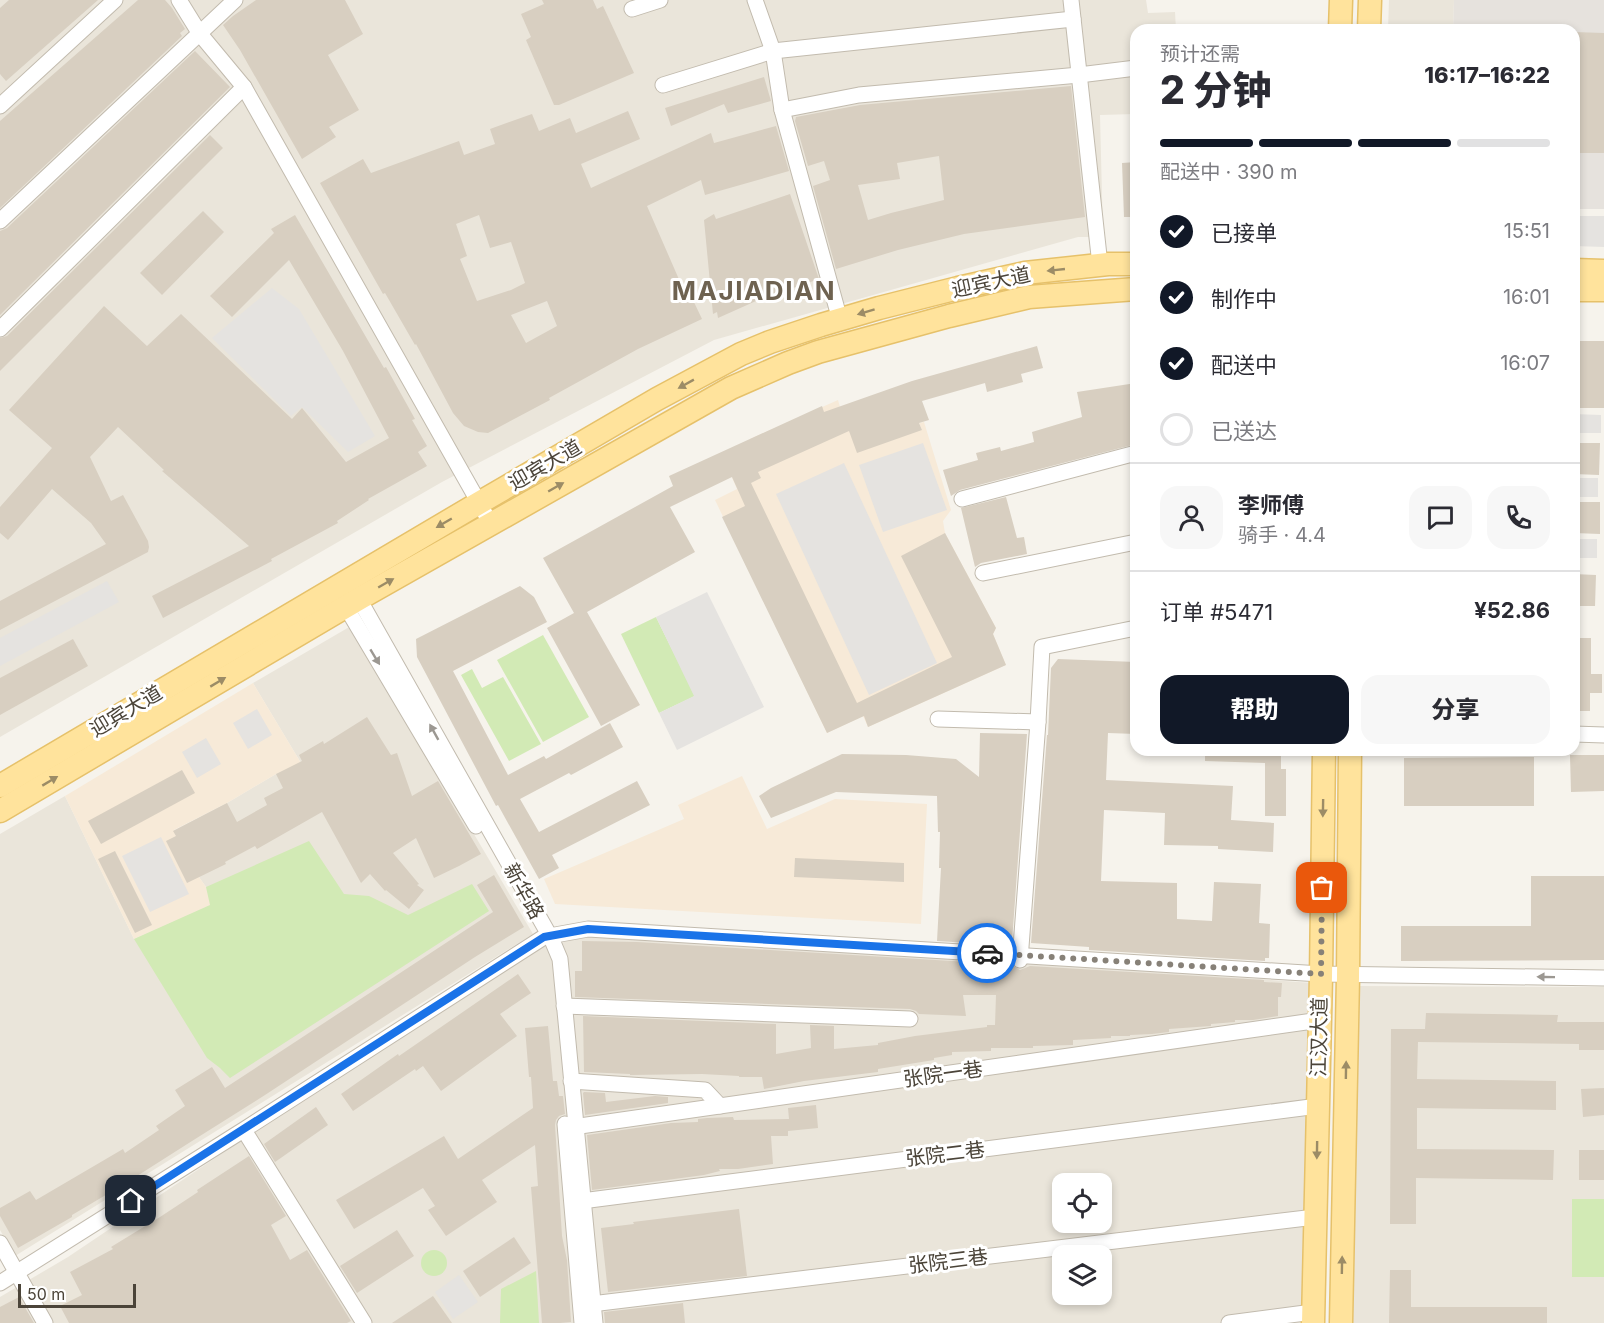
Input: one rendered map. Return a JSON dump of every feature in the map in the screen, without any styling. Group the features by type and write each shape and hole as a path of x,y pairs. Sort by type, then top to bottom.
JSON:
{"main road":[{"path":"1340,24 1341,0"},
{"path":"1369,24 1370,0"},
{"name":"迎宾大道","path":"0,786 657,399 741,354 770,342 879,308 958,288 1025,273 1130,264"},
{"path":"1580,270 1604,271"},
{"name":"迎宾大道","path":"0,811 352,603 731,388 818,352 949,316 1029,297 1130,289"},
{"path":"1580,290 1604,290"},
{"name":"江汉大道","path":"1313,1318 1325,756"},
{"name":"江汉大道","path":"1341,1323 1348,974 1349,756"}],"street":[{"path":"0,106 115,0"},
{"path":"179,0 200,34 244,87 490,524"},
{"path":"0,221 235,0"},
{"path":"632,9 660,0"},
{"path":"756,0 772,51 782,110 840,320"},
{"path":"1071,0 1100,266"},
{"path":"663,85 772,51 1073,19"},
{"path":"782,110 859,95 1130,69"},
{"path":"0,329 244,87"},
{"path":"962,499 1130,455"},
{"path":"983,573 1130,543"},
{"name":"新华路","path":"352,603 560,959 571,1081 571,1130"},
{"path":"1021,957 1042,646 1130,629"},
{"path":"938,719 1038,722"},
{"path":"1580,734 1604,735"},
{"path":"0,1289 18,1275 547,939 588,929 1321,977 1348,974 1604,978"},
{"path":"0,1283 18,1275 247,1135 547,939"},
{"name":"新华路","path":"547,939 578,1203 586,1304 582,1323"},
{"path":"564,1006 910,1019"},
{"name":"张院一巷","path":"571,1130 1320,1022"},
{"name":"张院一巷","path":"571,1130 720,1106 1320,1022"},
{"path":"571,1081 705,1090 720,1106"},
{"name":"张院二巷","path":"578,1203 1318,1109"},
{"path":"247,1135 364,1323"},
{"name":"张院三巷","path":"586,1304 1315,1217"},
{"path":"0,1244 45,1323"},
{"name":"新华路","path":"586,1304 594,1323"},
{"path":"1229,1323 1313,1318"}],"shaded area":[{"path":"0,0 1146,0 1148,13 1175,12 1176,24 1130,24 1130,114 1100,115 1103,237 1078,237 714,340 442,482 0,737"},
{"path":"1389,0 1454,0 1453,24 1388,24"},
{"path":"1454,0 1604,0 1604,209 1580,209 1580,24 1453,24"},
{"path":"1580,216 1604,216 1604,247 1580,246"},
{"path":"272,288 299,309 375,436 348,452 302,407 291,416 212,338"},
{"path":"838,400 840,407 922,430 919,423 924,422 951,510 943,521 945,533 996,628 993,634 1006,665 868,727 863,716 827,733 715,500 737,489 730,473 759,460 750,439"},
{"path":"1580,414 1601,415 1601,433 1580,433"},
{"path":"923,443 947,510 883,532 859,465"},
{"path":"844,463 937,663 869,695 776,494"},
{"path":"1580,478 1598,478 1598,497 1580,497"},
{"path":"1580,539 1597,539 1597,558 1580,558"},
{"path":"107,581 119,602 0,666 0,638"},
{"path":"707,592 764,707 677,750 659,713 694,696 656,617"},
{"path":"351,626 533,934 15,1256 0,1230 0,834 65,796 134,939 210,905 206,887 173,831 276,774 301,763 253,683"},
{"path":"253,683 301,763 276,774 227,803 174,830 206,887 211,905 134,939 65,796"},
{"path":"257,709 272,735 248,749 233,723"},
{"path":"206,738 221,764 197,778 182,752"},
{"path":"742,776 767,829 835,799 927,804 921,924 555,904 544,879 684,819 678,805"},
{"path":"161,837 189,894 150,912 122,856"},
{"path":"589,936 1014,961 1312,983 1302,1323 0,1323 0,1297 68,1257 515,961 543,947"},
{"path":"1357,986 1604,987 1604,1323 1349,1323"},
{"path":"459,1275 478,1302 453,1319 435,1292"}],"green space":[{"path":"656,617 695,696 659,713 621,634"},
{"path":"543,635 589,717 543,742 497,660"},
{"path":"472,669 482,688 503,677 541,744 509,761 461,675"},
{"path":"309,841 344,894 369,896 408,915 472,884 489,911 230,1078 207,1058 134,939 210,905 206,887"},
{"path":"1572,1199 1604,1199 1604,1277 1572,1277"},
{"path":"434,1250 443,1254 447,1263 443,1272 434,1276 425,1272 421,1263 425,1254"},
{"path":"536,1271 539,1323 500,1323 501,1289"}],"building":[{"path":"9,0 98,0 6,81 0,74 0,8"},
{"path":"138,0 165,0 185,29 180,33 182,36 0,208 0,121"},
{"path":"256,0 345,0 363,34 328,55 359,110 329,127 336,137 302,159 240,50 223,25"},
{"path":"542,0 593,0 597,9 603,6 634,73 559,105 554,105 526,40 531,37 521,14 544,4"},
{"path":"1580,32 1604,33 1604,153 1580,153"},
{"path":"195,51 230,87 0,315 0,231 7,228"},
{"path":"764,77 771,101 728,113 724,104 671,126 665,108"},
{"path":"1071,86 1085,217 964,234 898,250 836,269 813,186 830,180 824,161 808,166 795,121 796,117 860,105","holes":["939,156 944,200 868,220 858,185 900,179 897,163"]},
{"path":"628,111 640,139 581,164 591,188 711,133 714,143 776,126 789,171 705,195 701,180 647,206 688,300 692,298 702,319 638,349 488,433 478,432 464,426 453,413 416,344 385,293 383,294 320,183 363,159 371,173 459,141 464,155 495,144 490,129 532,114 539,131 570,118 576,133","holes":["479,215 490,248 511,242 525,283 477,301 460,259 467,256 456,224","547,301 557,326 526,343 511,315"]},
{"path":"210,135 223,148 0,371 0,338 7,336"},
{"path":"1130,162 1130,217 1124,217 1122,163"},
{"path":"790,194 819,279 756,301 718,318 717,312 713,314 704,220 714,214 716,219"},
{"path":"203,211 224,232 162,295 140,273"},
{"path":"295,215 415,419 412,420 427,446 418,452 427,466 368,499 337,521 338,523 271,559 272,561 163,618 152,596 249,546 162,471 164,470 118,427 90,457 111,501 123,495 148,541 148,552 0,630 0,601 106,544 91,523 52,489 8,540 0,533 0,507 52,448 9,410 104,306 147,346 181,314 292,419 302,408 346,462 389,438 343,351 289,260 232,317 210,296 274,233 271,229"},
{"path":"1580,341 1604,341 1604,408 1580,408"},
{"path":"1037,346 1043,368 1021,374 1023,382 987,392 985,383 922,401 929,420 919,423 922,430 857,453 849,431 758,472 761,478 751,483 857,703 952,657 901,556 945,533 996,628 993,634 1006,665 868,727 864,716 827,733 722,517 745,506 732,477 670,507 695,552 587,612 640,705 601,726 547,628 574,613 543,558 673,486 669,476 822,406 824,412 912,381"},
{"path":"1130,384 1130,446 960,490 951,496 943,470 978,460 976,453 1000,447 1001,451 1034,442 1032,432 1082,417 1077,392"},
{"path":"1580,443 1600,443 1599,475 1580,474"},
{"path":"1006,497 1017,538 1024,537 1027,554 981,563 975,567 961,508"},
{"path":"1580,502 1600,502 1600,534 1580,533"},
{"path":"1580,574 1596,575 1595,606 1580,606"},
{"path":"520,586 534,597 547,622 453,671 508,775 544,756 546,759 610,723 623,747 520,799 539,832 637,781 650,805 552,855 559,868 539,879 498,805 496,806 417,657 416,639"},
{"path":"1580,638 1591,638 1591,674 1602,674 1602,693 1590,693 1590,711 1580,711"},
{"path":"73,639 88,666 0,715 0,678"},
{"path":"1058,659 1130,662 1130,734 1108,733 1106,780 1233,786 1231,820 1274,823 1273,852 1218,849 1218,846 1164,845 1165,813 1104,810 1101,881 1177,883 1177,919 1212,921 1214,882 1261,884 1259,923 1270,924 1269,958 1265,958 1265,961 1089,950 1089,947 1031,943 1048,735 1051,668"},
{"path":"367,717 391,755 397,753 412,796 438,781 481,854 434,878 416,838 393,853 419,884 417,885 424,890 409,909 385,891 370,874 361,883 322,812 257,849 255,846 225,862 226,864 187,883 166,841 176,836 173,831 227,803 237,822 267,805 264,798 283,788 276,774 302,761 299,755 323,741 324,744"},
{"path":"980,733 1027,734 1012,942 985,941 985,944 937,941 941,868 939,868 940,832 938,832 937,796 836,792 771,818 759,796 842,754 906,755 956,759 979,777"},
{"path":"1604,755 1604,791 1571,792 1570,756"},
{"path":"1205,756 1281,756 1281,769 1286,769 1286,816 1265,816 1265,763 1205,761"},
{"path":"1534,757 1534,806 1404,806 1404,758"},
{"path":"182,770 195,793 101,844 88,821"},
{"path":"115,851 152,925 135,933 98,859"},
{"path":"795,858 904,863 904,882 794,877"},
{"path":"494,875 524,927 265,1095 72,1217 18,1248 0,1216 0,1208 30,1191 36,1200 123,1149 125,1153 159,1130 156,1126 185,1106 175,1090 212,1067 225,1088 493,912 477,885"},
{"path":"1531,876 1604,876 1604,960 1401,961 1401,926 1531,926"},
{"path":"582,941 637,942 985,963 985,966 1013,966 1020,970 1030,966 1282,983 1281,997 1278,997 1278,1016 1235,1020 1235,1022 1211,1024 1211,1026 1169,1029 1169,1032 1152,1034 1073,1040 1073,1045 952,1052 952,1055 934,1058 934,1060 878,1069 878,1072 804,1081 764,1089 762,1077 584,1072 583,1016 776,1024 776,1054 811,1048 810,1025 834,1026 834,1049 878,1045 878,1043 915,1036 995,1025 996,995 963,995 966,1016 919,1014 910,1009 575,997 575,971 582,971"},
{"path":"518,974 531,993 500,1014 517,1036 441,1091 423,1066 416,1071 415,1069 353,1111 341,1094"},
{"path":"1426,1013 1558,1015 1557,1022 1604,1022 1604,1050 1579,1050 1579,1044 1418,1042 1417,1079 1556,1081 1556,1110 1417,1108 1417,1149 1554,1150 1553,1180 1416,1178 1416,1224 1390,1224 1391,1029 1425,1029"},
{"path":"548,1026 553,1081 557,1081 559,1096 563,1096 565,1114 559,1116 555,1125 562,1236 567,1260 571,1322 560,1323 542,1323 531,1187 538,1186 535,1145 482,1180 497,1202 446,1236 428,1210 435,1206 423,1188 354,1229 336,1200 444,1136 458,1159 533,1108 525,1028"},
{"path":"1604,1088 1604,1115 1583,1117 1581,1089"},
{"path":"584,1092 605,1093 606,1102 655,1096 668,1097 668,1103 585,1115"},
{"path":"816,1105 818,1128 788,1131 788,1136 771,1136 773,1164 719,1169 720,1171 704,1175 592,1190 587,1135 671,1123 698,1122 698,1119 707,1118 789,1119 788,1108"},
{"path":"316,1107 328,1125 275,1162 264,1144"},
{"path":"1579,1150 1604,1150 1604,1180 1579,1180"},
{"path":"249,1156 286,1216 271,1225 290,1260 307,1250 351,1321 347,1323 69,1323 60,1306 82,1295 70,1272 113,1249 111,1247 198,1192 197,1190"},
{"path":"739,1209 747,1276 608,1292 601,1228"},
{"path":"397,1230 414,1256 357,1293 340,1266"},
{"path":"514,1237 531,1263 480,1297 463,1271"},
{"path":"1390,1270 1411,1270 1411,1307 1547,1307 1547,1323 1389,1323"},
{"path":"433,1296 452,1323 392,1323"},
{"path":"19,1297 34,1323 0,1323 0,1307"},
{"path":"683,1303 685,1323 605,1323 604,1312"}],"way so far":[{"path":"987,953 1321,974 1322,888"}],"district":[{"name":"MAJIADIAN","path":"754,291"}],"route":[{"path":"131,1201 544,937 588,929 987,953"}]}
